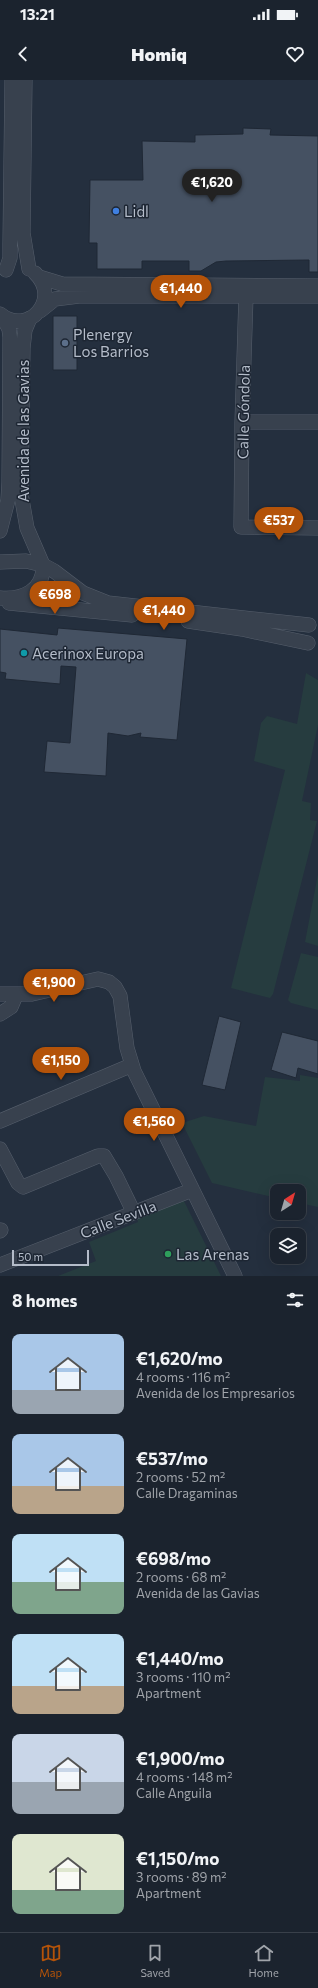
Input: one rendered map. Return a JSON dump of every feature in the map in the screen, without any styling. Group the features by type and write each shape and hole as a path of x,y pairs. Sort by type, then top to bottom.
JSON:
{"street":[{"path":"3,272 10,258 12,80"},
{"path":"25,80 23,233 34,273"},
{"path":"3,272 17,267 62,284 318,286"},
{"name":"Avenida de las Gavias","path":"34,273 44,288 45,294 43,305 25,330 23,348 21,494 27,528 43,565"},
{"path":"1,315 13,321 35,315 55,299 63,296 318,296"},
{"name":"Calle Góndola","path":"246,296 242,422 241,527 318,528"},
{"name":"Avenida de las Gavias","path":"0,531 4,500 10,337 9,329 1,315"},
{"path":"242,422 318,422"},
{"path":"0,562 26,561 43,565 54,571 83,593 108,603 309,625"},
{"path":"0,592 19,598 30,593 38,585 42,578 43,565"},
{"path":"0,598 19,598 65,603 96,612"},
{"path":"0,602 164,618 242,629 308,643"},
{"path":"0,994 32,994 98,979 109,982 115,987 120,996 127,1048 132,1065 235,1276"},
{"path":"0,1014 11,1007 16,995"},
{"path":"0,1121 132,1065"},
{"path":"0,1149 18,1184 24,1187 101,1156 107,1158 134,1213"},
{"name":"Calle Sevilla","path":"0,1265 192,1190"}],"green space":[{"path":"306,673 318,680 318,725 302,801 311,803 310,820 317,821 273,994 270,998 231,988 285,770 254,761 261,723 267,716 297,724"},
{"path":"318,874 318,946 305,942"},
{"path":"301,953 318,957 318,1010 291,1003 288,1000"},
{"path":"300,1075 318,1078 318,1207 306,1204 306,1184 270,1184 270,1196 212,1183 182,1123 204,1116 256,1126 265,1077 300,1081"},
{"path":"183,1199 221,1276 58,1276 96,1261 89,1242 138,1222 136,1215"}],"building":[{"path":"243,128 271,129 270,135 318,136 318,272 309,272 309,260 216,262 201,271 189,271 189,261 142,261 142,269 97,269 97,243 89,243 90,180 143,180 142,141 195,142 195,135 243,134"},
{"name":"Plenergy Los Barrios","path":"53,316 77,316 77,370 53,370"},
{"path":"58,628 187,639 177,740 140,737 141,733 128,736 108,733 106,776 44,772 47,741 70,743 76,667 61,666 60,684 5,679 6,673 0,672 0,629 57,635"},
{"path":"219,1016 241,1022 225,1090 202,1085"},
{"path":"282,1032 318,1041 318,1074 298,1068 296,1078 271,1070"}],"place":[{"name":"Lidl","path":"116,211"},
{"name":"Plenergy Los Barrios","path":"65,343"},
{"name":"Acerinox Europa","path":"24,653"},
{"name":"Las Arenas","path":"168,1254"}]}
